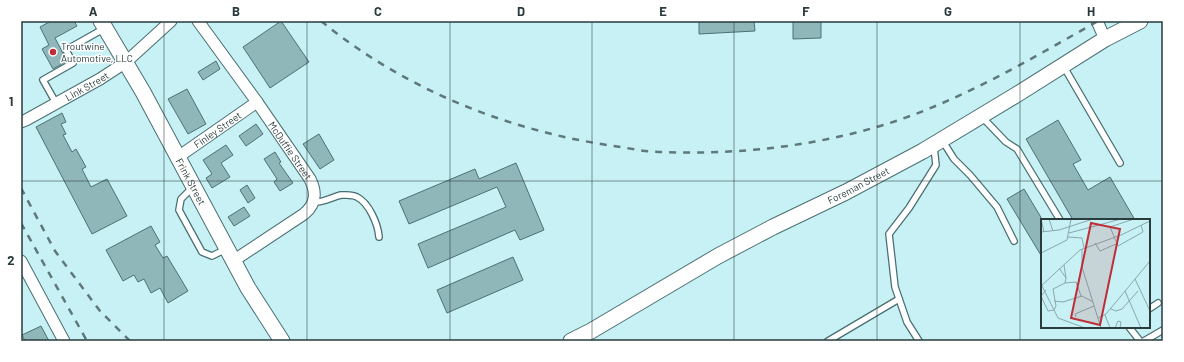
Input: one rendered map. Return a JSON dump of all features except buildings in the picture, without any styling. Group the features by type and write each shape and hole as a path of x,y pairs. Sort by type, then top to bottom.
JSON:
{"street":[{"name":"Link Street","path":"21,122 100,79 126,62 171,21"},
{"name":"McDuffie Street","path":"198,21 257,102 310,179 314,190 314,202"},
{"path":"1097,21 1105,39"},
{"name":"Foreman Street","path":"571,341 592,331 718,256 772,227 864,183 938,142 1105,39 1140,21"},
{"name":"Frink Street","path":"103,24 126,62 248,288 282,341"},
{"name":"Finley Street","path":"178,157 257,102"},
{"path":"230,255 304,214 310,209 314,202"},
{"path":"21,261 64,341"}],"lane":[{"path":"56,103 43,80 73,63 66,50 103,24"},
{"path":"1063,65 1120,163"},
{"path":"981,116 1006,142 1017,149 1059,219"},
{"path":"938,142 970,175 997,207 1014,240"},
{"path":"919,341 907,322 895,287 889,234 909,208 936,165 938,142"},
{"path":"193,186 181,199 179,210 202,252 212,256 230,255"},
{"path":"314,202 321,202 341,195 356,196 365,203 376,222 379,237"},
{"path":"828,341 899,299"},
{"path":"1150,308 1158,303"},
{"path":"1130,328 1140,341"},
{"path":"1144,341 1163,330"}],"railway":[{"path":"321,21 353,45 387,67 422,86 497,118 535,130 574,139 649,151 690,153 750,150 809,143 867,130 896,121 974,89 1024,63 1098,21"},
{"path":"21,188 55,251 100,311 130,341"},
{"path":"21,223 87,341"}],"place":[{"name":"Troutwine Automotive, LLC","path":"53,52"}]}
